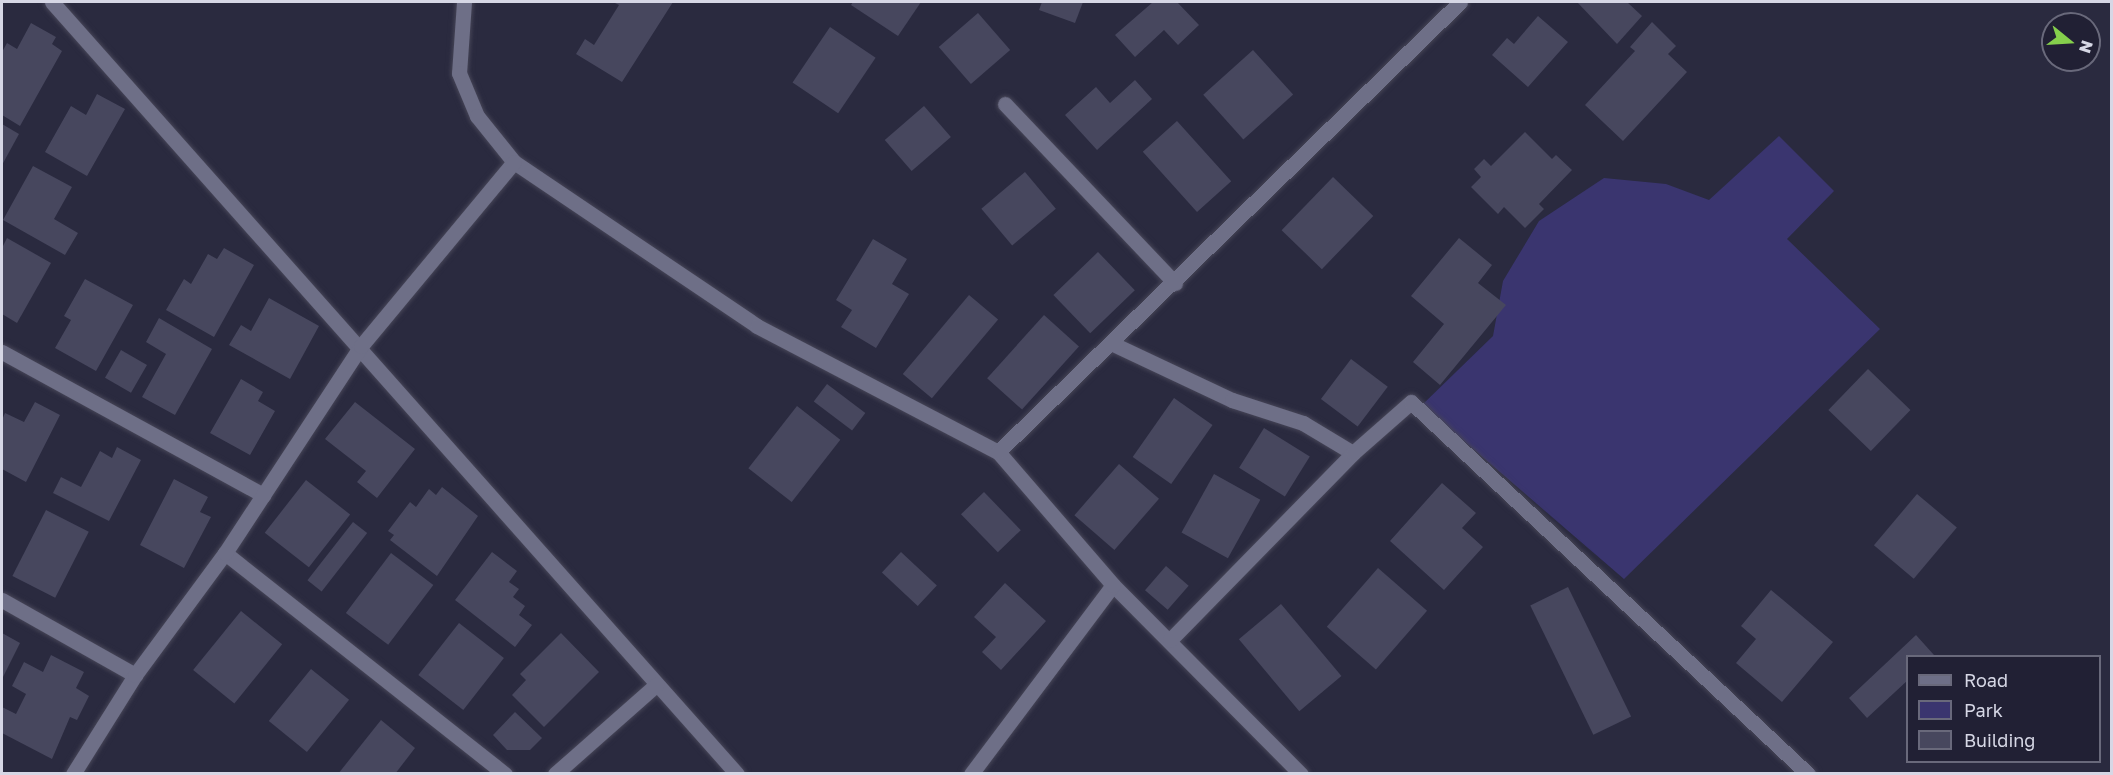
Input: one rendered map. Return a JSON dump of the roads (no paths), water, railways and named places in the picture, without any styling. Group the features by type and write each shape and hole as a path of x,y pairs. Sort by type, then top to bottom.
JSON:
{"street":[{"path":"52,2 361,346 656,685 737,774"},
{"path":"464,2 459,73 477,116 514,162 757,326 998,452 1113,585 1301,774"},
{"path":"998,452 1113,344 1460,2"},
{"path":"1005,104 1175,283"},
{"path":"74,774 135,675 225,553 361,346 514,162"},
{"path":"1113,344 1232,400 1303,423 1353,453"},
{"path":"2,352 263,495"},
{"path":"1170,640 1353,453 1411,402 1808,774"},
{"path":"225,553 505,774"},
{"path":"970,774 1113,585"},
{"path":"2,600 135,675"},
{"path":"555,774 656,685"}]}
